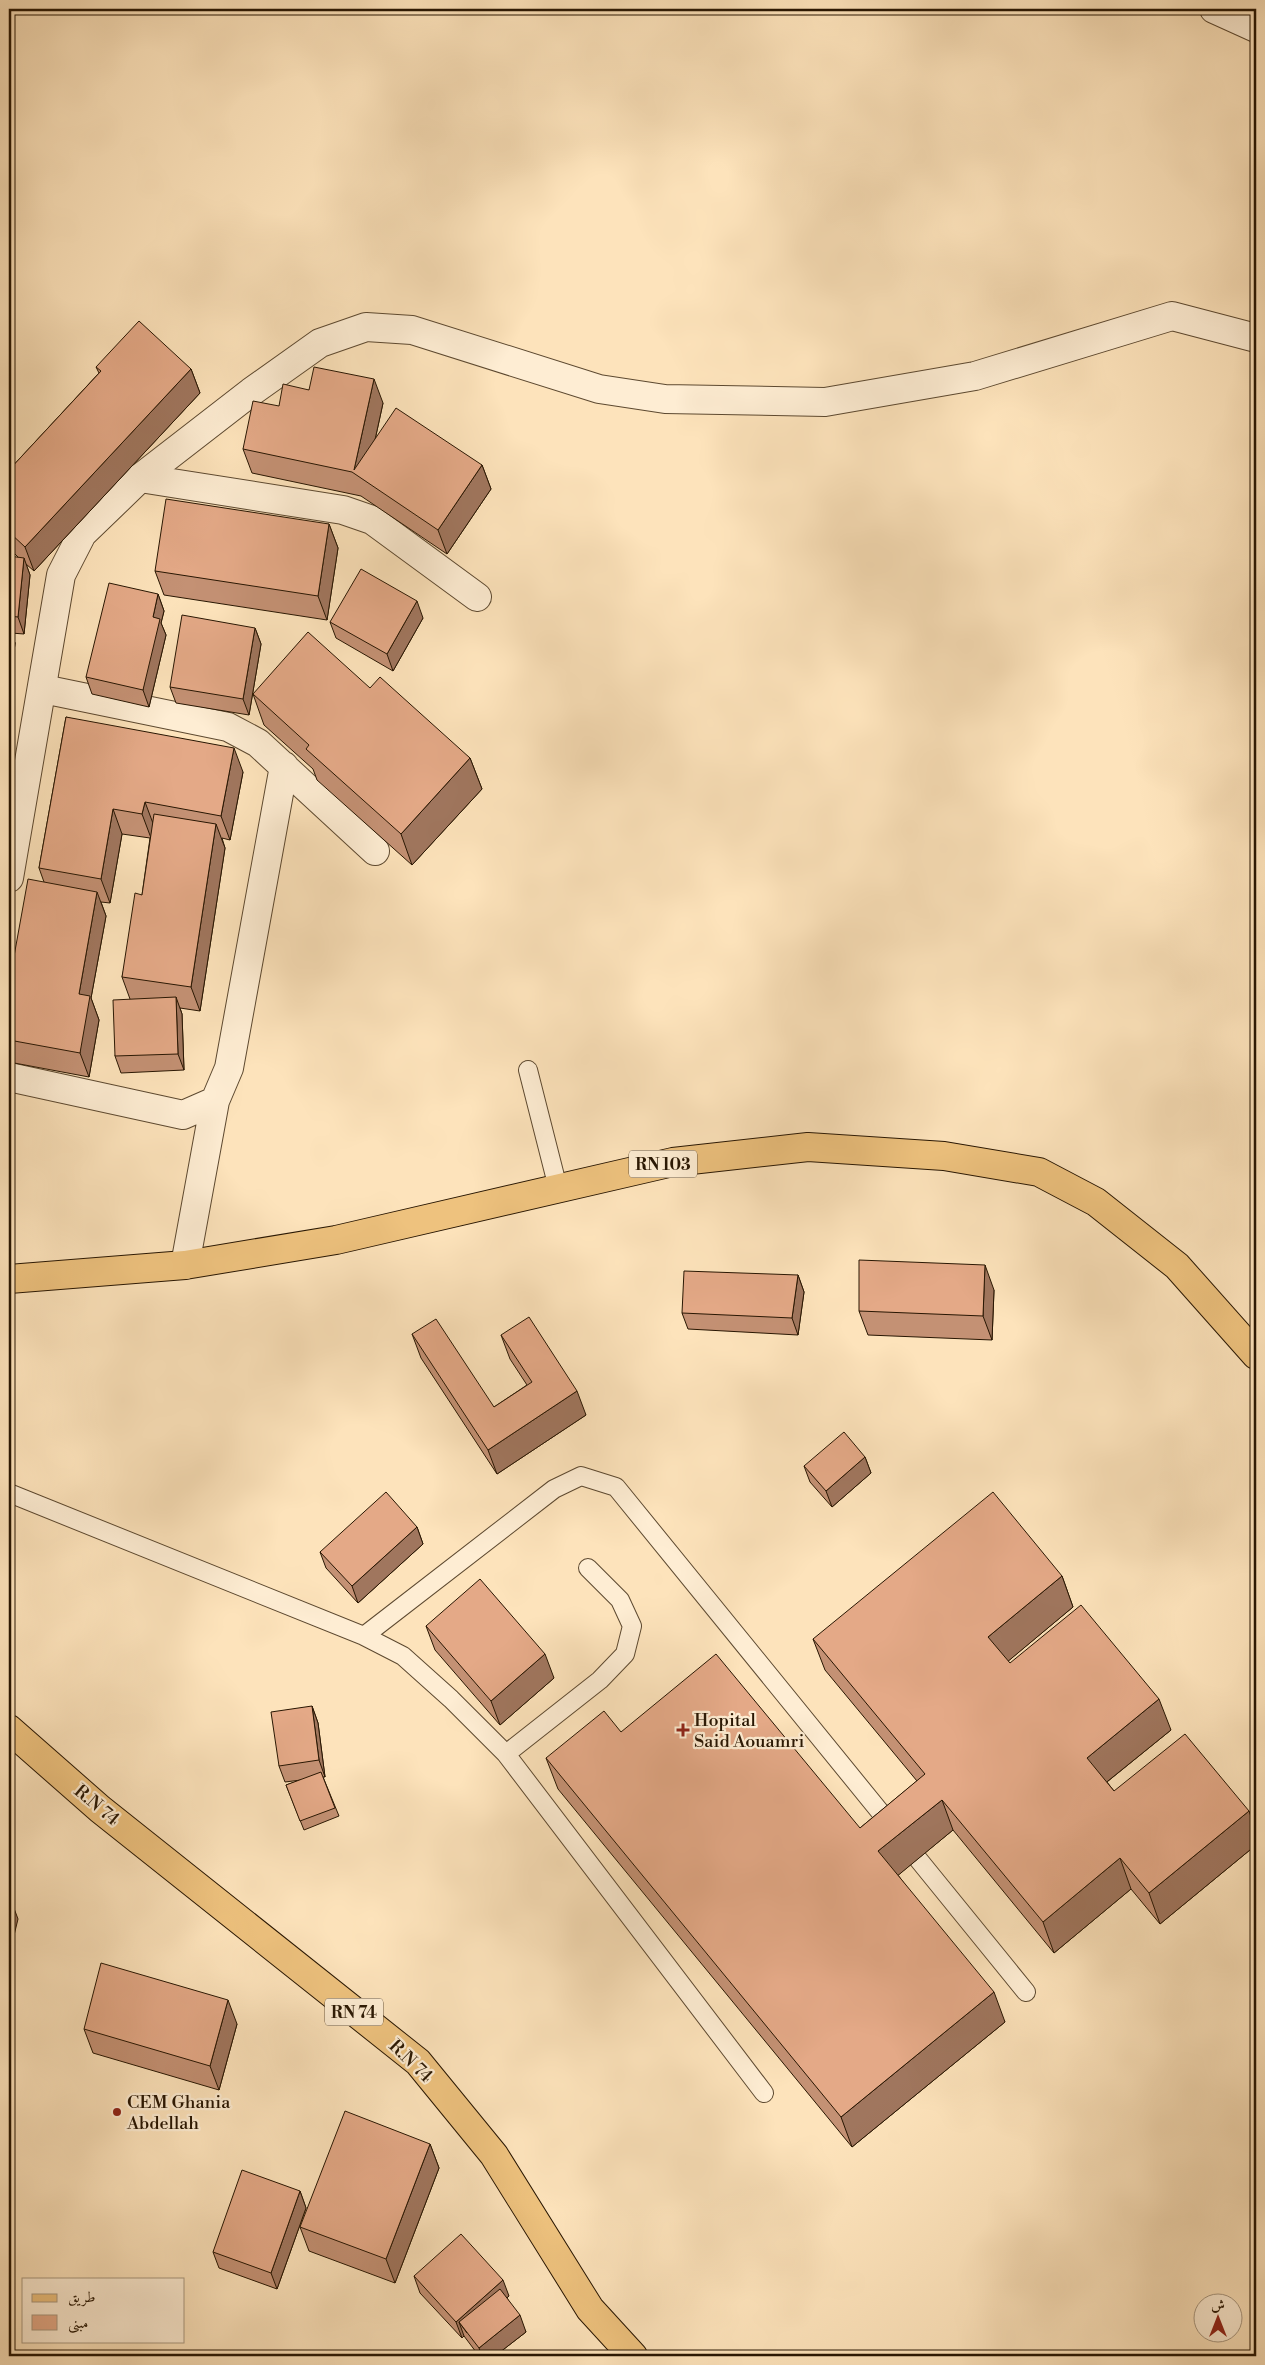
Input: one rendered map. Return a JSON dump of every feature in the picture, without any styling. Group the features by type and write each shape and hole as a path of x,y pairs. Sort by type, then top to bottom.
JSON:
{"main road":[{"name":"RN 103","path":"9,1279 184,1265 336,1240 673,1162 808,1147 944,1156 1038,1172 1096,1202 1176,1266 1256,1355"},
{"name":"R.N 74","path":"9,1729 100,1809 418,2062 494,2155 590,2309 633,2356"}],"street":[{"path":"1214,9 1256,28"},
{"path":"9,878 43,689 61,575 82,534 140,478 251,392 320,343 366,327 412,330 598,388 665,399 825,402 975,376 1172,316 1256,338"},
{"path":"140,478 342,510 372,520 476,597"},
{"path":"43,689 228,727 258,743 374,851"},
{"path":"184,1265 214,1101 229,1068 284,766"},
{"path":"9,1078 182,1115 214,1101"}],"lane":[{"path":"528,1070 558,1188"},
{"path":"364,1636 554,1489 581,1476 616,1487 900,1835"},
{"path":"9,1492 364,1636 402,1656 450,1699 506,1754 764,2093"},
{"path":"506,1754 600,1680 625,1654 632,1626 620,1600 588,1568"},
{"path":"918,1859 1026,1992"}],"building":[{"path":"139,321 191,369 25,547 9,532 9,470 101,371 96,367"},
{"path":"314,367 374,379 354,470 396,408 482,465 438,530 352,472 243,449 253,401 279,406 283,384 309,390"},
{"path":"166,499 329,524 318,596 155,571"},
{"path":"9,556 24,558 18,617 9,616"},
{"path":"361,569 417,601 387,654 330,622"},
{"path":"109,583 158,594 153,617 160,619 143,690 86,677"},
{"path":"182,615 255,628 243,699 170,687"},
{"path":"308,632 370,688 380,677 470,758 401,834 306,749 309,745 253,694"},
{"path":"66,717 234,748 221,816 145,802 142,814 113,809 101,879 39,868"},
{"path":"154,814 216,824 191,987 122,977 135,893 142,895"},
{"path":"28,879 97,892 79,994 90,996 80,1053 9,1040 9,984"},
{"path":"176,997 178,1054 115,1056 113,1000"},
{"path":"859,1260 985,1265 983,1316 859,1311"},
{"path":"684,1271 798,1275 792,1318 682,1313"},
{"path":"529,1317 577,1391 488,1450 412,1334 436,1319 494,1407 532,1382 501,1335"},
{"path":"844,1432 865,1457 826,1491 804,1466"},
{"path":"386,1492 417,1527 352,1586 320,1552"},
{"path":"993,1492 1062,1576 988,1637 1010,1663 1081,1605 1159,1699 1087,1758 1114,1791 1185,1734 1249,1811 1149,1893 1120,1858 1043,1922 942,1800 878,1851 994,1992 841,2117 546,1758 604,1711 621,1732 716,1654 860,1828 925,1774 813,1639"},
{"path":"480,1579 545,1654 491,1701 426,1626"},
{"path":"312,1706 319,1760 279,1766 271,1712"},
{"path":"321,1772 335,1808 300,1821 286,1785"},
{"path":"101,1963 228,2000 210,2066 84,2029"},
{"path":"345,2111 430,2144 386,2259 300,2227"},
{"path":"242,2170 300,2191 271,2273 213,2252"},
{"path":"461,2234 503,2280 456,2322 414,2276"},
{"path":"500,2289 520,2315 479,2348 459,2322"}],"place":[{"name":"Hopital Said Aouamri","path":"683,1730"},
{"name":"CEM Ghania Abdellah","path":"117,2112"}]}
